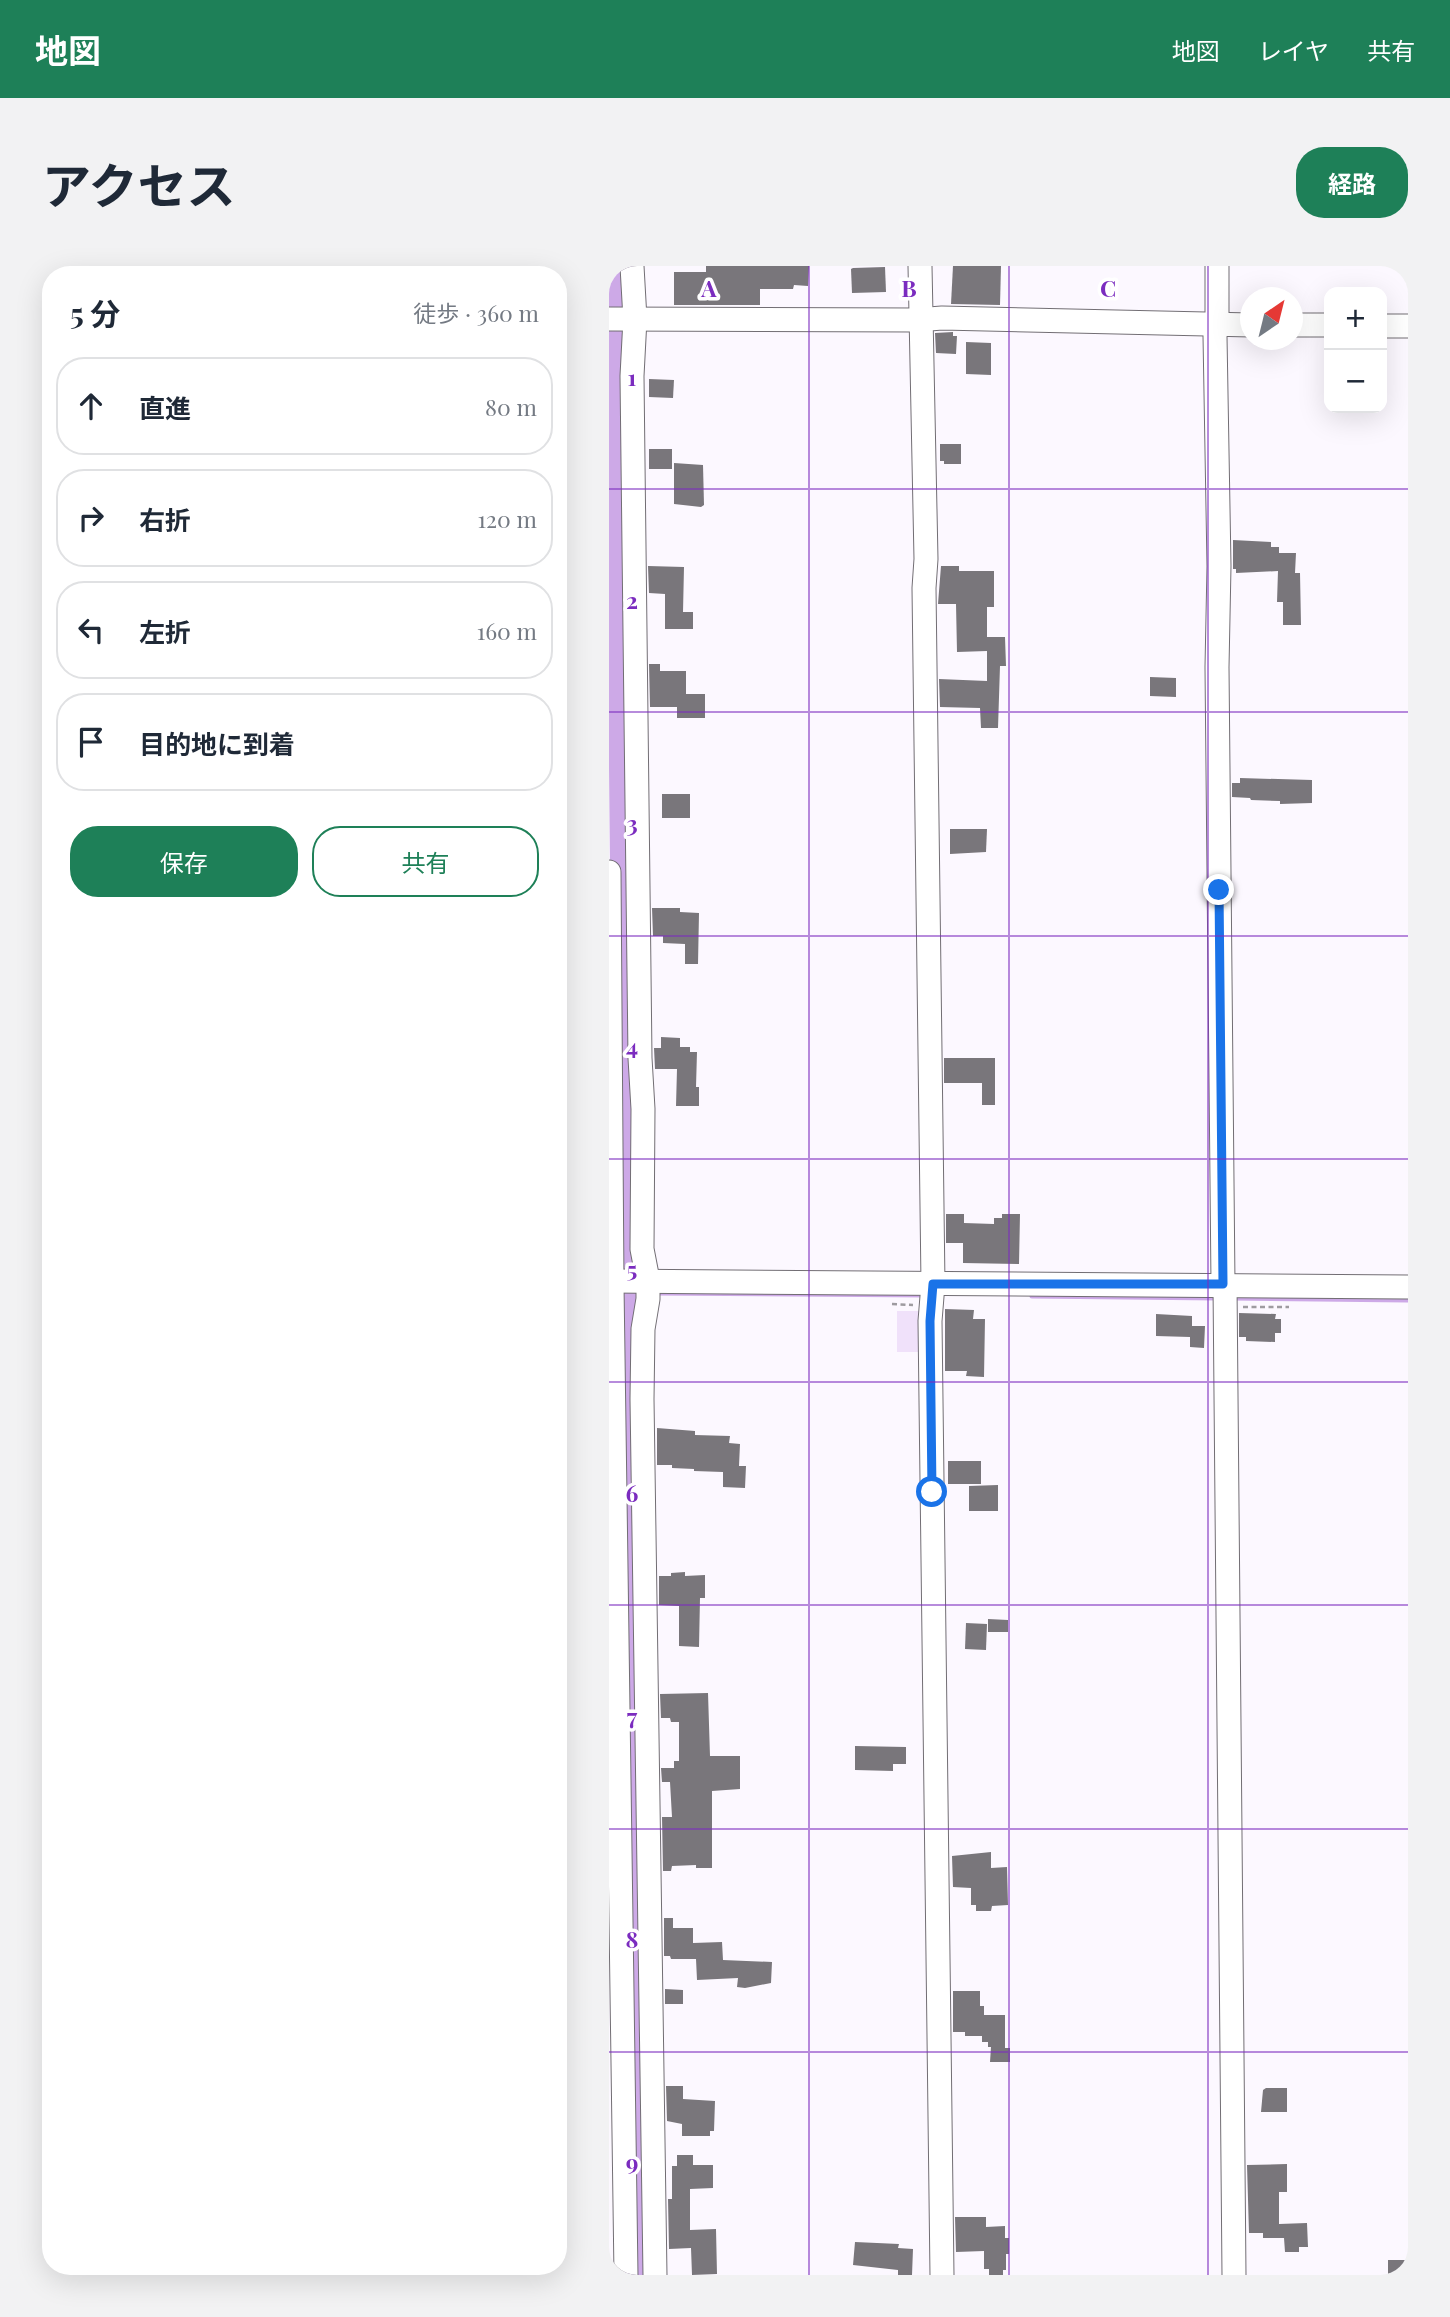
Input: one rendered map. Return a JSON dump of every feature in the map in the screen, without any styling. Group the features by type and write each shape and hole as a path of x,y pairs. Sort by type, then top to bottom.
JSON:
{"street":[{"path":"632,266 621,319 632,376 640,1058 643,1109 642,1249 646,1287 642,1399 655,2275"},
{"path":"920,266 916,320 933,1291 930,1321 942,2275"},
{"path":"1217,266 1211,324 1215,336 1219,566 1217,667 1234,2275"},
{"path":"621,319 942,318 1240,324"},
{"path":"1303,325 1324,325"},
{"path":"1387,326 1408,326"},
{"path":"609,872 626,2275"},
{"path":"612,1285 933,1291 1225,1291 1408,1287"}],"shaded area":[{"path":"897,1311 920,1311 920,1352 897,1352"}],"building":[{"path":"706,266 809,266 808,286 760,289 760,305 674,305 674,272 706,272"},
{"path":"953,266 1001,266 1000,305 951,304"},
{"path":"885,267 886,292 852,293 851,269"},
{"path":"953,332 953,336 957,336 956,354 936,353 935,333"},
{"path":"966,342 991,343 991,375 966,374"},
{"path":"649,379 674,380 673,398 649,397"},
{"path":"940,444 961,444 961,464 944,464 944,461 940,461"},
{"path":"649,449 672,449 672,469 649,469"},
{"path":"674,463 703,465 704,505 701,507 674,504"},
{"path":"1233,540 1271,542 1271,547 1279,547 1279,553 1296,553 1295,573 1300,573 1301,625 1283,625 1283,602 1277,602 1278,571 1236,573 1236,569 1233,569"},
{"path":"648,566 684,567 683,612 693,612 693,629 665,629 665,594 649,593"},
{"path":"941,566 959,566 959,571 994,571 994,607 987,607 987,637 1005,637 1006,666 1000,666 998,728 981,728 980,708 940,707 939,679 987,681 987,651 957,652 956,604 938,604"},
{"path":"649,664 660,664 660,671 686,671 686,694 705,694 705,718 677,718 677,707 650,707"},
{"path":"1150,677 1176,678 1176,697 1150,696"},
{"path":"1240,778 1312,780 1312,803 1280,804 1280,801 1232,797 1232,783 1240,783"},
{"path":"662,794 690,794 690,818 662,818"},
{"path":"950,829 987,829 986,852 950,854"},
{"path":"652,908 680,908 680,912 699,913 698,964 685,964 685,944 663,943 663,936 653,936"},
{"path":"661,1037 680,1038 680,1047 690,1047 690,1052 697,1052 696,1087 699,1087 699,1106 676,1106 677,1069 655,1069 654,1048 661,1048"},
{"path":"944,1058 995,1058 995,1105 982,1105 982,1083 944,1083"},
{"path":"946,1214 964,1214 964,1223 994,1224 994,1218 1002,1218 1002,1214 1020,1214 1019,1264 963,1263 963,1243 946,1243"},
{"path":"945,1309 974,1310 973,1319 985,1319 984,1377 966,1376 967,1371 945,1371"},
{"path":"1239,1313 1276,1314 1275,1319 1281,1319 1281,1333 1275,1333 1275,1342 1246,1341 1246,1337 1239,1337"},
{"path":"1156,1314 1192,1316 1192,1326 1205,1326 1204,1348 1190,1347 1190,1337 1156,1336"},
{"path":"657,1428 695,1431 695,1435 730,1436 729,1443 740,1444 739,1466 746,1466 745,1488 723,1487 723,1472 657,1465"},
{"path":"948,1461 981,1461 981,1484 948,1484"},
{"path":"998,1485 998,1511 969,1511 969,1486"},
{"path":"685,1572 685,1576 705,1575 705,1598 700,1598 699,1647 679,1646 679,1606 659,1605 659,1576"},
{"path":"988,1619 1008,1620 1008,1632 988,1632"},
{"path":"966,1623 987,1624 986,1650 965,1649"},
{"path":"708,1693 710,1756 740,1756 740,1789 712,1791 712,1868 696,1868 696,1865 672,1866 671,1871 663,1871 662,1817 672,1817 670,1782 662,1782 661,1768 674,1768 674,1761 679,1761 679,1722 661,1718 660,1694"},
{"path":"855,1746 906,1747 906,1764 893,1764 893,1771 855,1770"},
{"path":"991,1852 991,1868 1007,1867 1008,1905 992,1906 991,1911 976,1911 976,1905 971,1905 971,1888 953,1887 952,1856"},
{"path":"664,1918 673,1918 673,1928 693,1928 693,1943 722,1942 723,1960 772,1962 771,1983 745,1988 737,1987 738,1978 697,1980 696,1959 671,1959 670,1956 664,1956"},
{"path":"665,1989 683,1990 683,2004 665,2004"},
{"path":"953,1991 980,1991 980,2006 984,2006 984,2015 1005,2015 1005,2048 1010,2048 1010,2062 990,2062 991,2047 988,2047 988,2042 982,2042 982,2036 965,2036 965,2032 953,2032"},
{"path":"666,2086 683,2086 683,2099 715,2101 714,2131 710,2131 710,2136 682,2136 682,2124 667,2121"},
{"path":"1287,2088 1287,2112 1261,2112 1263,2090"},
{"path":"677,2155 693,2155 693,2165 713,2165 713,2188 690,2189 690,2230 716,2229 717,2274 692,2275 691,2248 669,2249 668,2199 672,2199 672,2166 677,2166"},
{"path":"1287,2164 1287,2192 1279,2192 1279,2224 1307,2223 1308,2247 1299,2247 1299,2252 1285,2252 1284,2238 1263,2238 1263,2233 1249,2233 1247,2165"},
{"path":"955,2217 986,2217 986,2227 1005,2226 1005,2238 1009,2238 1009,2254 1006,2254 1006,2270 1003,2270 1003,2275 989,2275 989,2269 984,2269 984,2251 956,2252"},
{"path":"855,2242 899,2244 898,2248 913,2249 912,2275 898,2275 898,2270 853,2265"},
{"path":"1388,2260 1408,2260 1408,2275 1388,2275"}],"waterway":[{"path":"619,266 639,2275"},
{"path":"619,1293 641,1293"},
{"path":"654,1293 928,1295"},
{"path":"1032,1296 1218,1298"},
{"path":"1232,1298 1408,1300"}],"route":[{"path":"932,1492 930,1321 933,1284 1223,1284 1219,890"}]}
